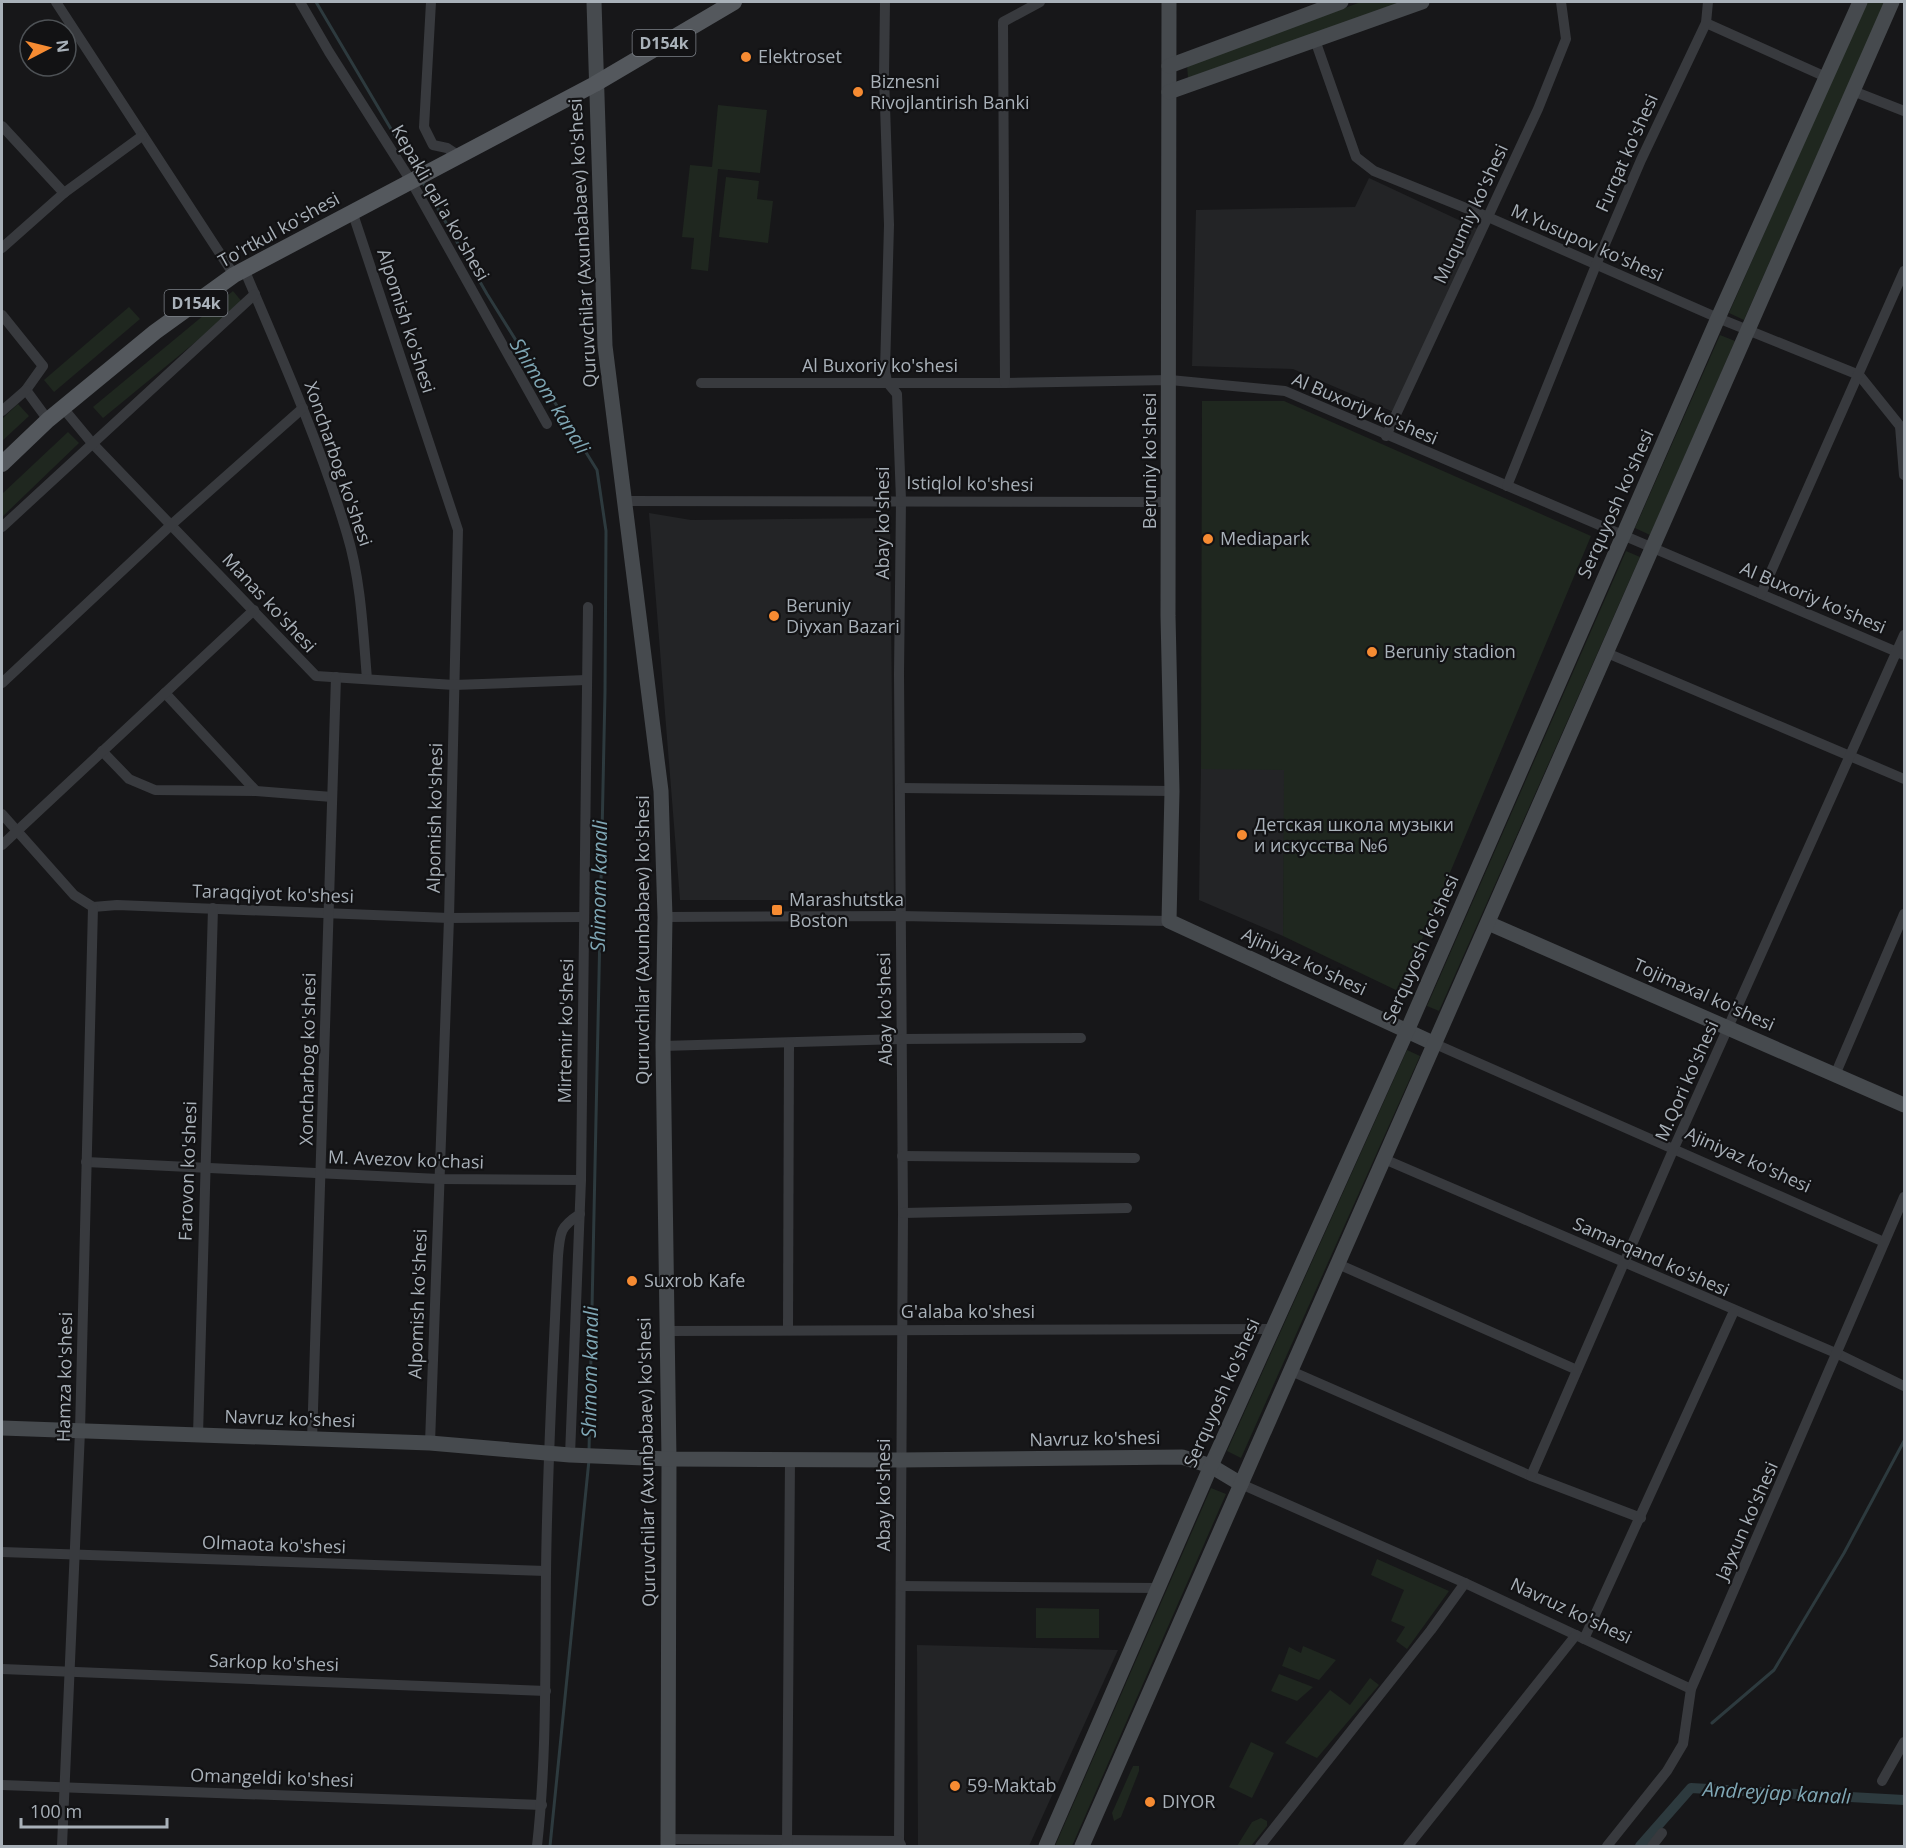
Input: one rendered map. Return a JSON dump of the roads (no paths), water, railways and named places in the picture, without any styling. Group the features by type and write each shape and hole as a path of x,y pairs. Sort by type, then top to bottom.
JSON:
{"main road":[{"name":"D154k","path":"414,180 595,84 734,2"},
{"name":"To'rtkul ko'shesi","path":"2,464 48,420 155,332 239,272 414,180"}],"street":[{"name":"Xoncharbog ko'shesi","path":"56,2 142,136 255,294 303,408 348,535 356,578 367,679"},
{"name":"Kepakli qal'a ko'shesi","path":"300,2 329,52 414,180 547,424"},
{"path":"434,2 424,127 433,145 447,148 459,156"},
{"name":"Quruvchilar (Axunbabaev) ko'shesi","path":"594,2 604,346 661,791 665,917 663,1046 665,1331 669,1459 668,1843"},
{"name":"Abay ko'shesi","path":"885,2 884,76 889,225 887,382 897,394 900,500 903,1213 900,1460 900,1844"},
{"path":"1005,383 1003,22 1040,2"},
{"name":"Beruniy ko'shesi","path":"1168,2 1170,380 1168,616 1172,791 1170,921"},
{"path":"1169,66 1341,2"},
{"path":"1169,92 1422,2"},
{"name":"Muqumiy ko'shesi","path":"1386,436 1538,109 1566,39 1561,2"},
{"name":"Furqat ko'shesi","path":"1508,486 1596,265 1641,160 1706,23 1708,2"},
{"name":"Serquyosh ko'shesi","path":"1046,1846 1211,1466 1407,1031 1718,318 1860,2"},
{"path":"1082,1846 1384,1160 1432,1043 1655,547 1746,329 1892,2"},
{"path":"1706,23 1826,77"},
{"name":"M.Yusupov ko'shesi","path":"1315,40 1356,157 1374,171 1488,217 1718,318 1859,375 1902,425"},
{"path":"1853,91 1905,111"},
{"path":"2,126 64,193"},
{"path":"2,248 64,193 142,136"},
{"name":"Alpomish ko'shesi","path":"352,211 458,530 449,918 430,1443"},
{"path":"1761,594 1905,271"},
{"path":"2,527 255,294"},
{"path":"2,315 43,366 26,390 2,411"},
{"name":"Al Buxoriy ko'shesi","path":"701,383 1005,383 1170,380 1286,391 1386,436 1655,547 1901,653"},
{"path":"26,390 48,420"},
{"name":"Manas ko'shesi","path":"63,408 92,442 315,676 454,685 586,680"},
{"path":"2,683 171,525 303,408"},
{"path":"1902,425 1905,475"},
{"name":"Istiqlol ko'shesi","path":"625,501 1170,502"},
{"name":"Mirtemir ko'shesi","path":"573,1455 581,1180 588,607"},
{"path":"2,845 254,610"},
{"name":"M.Qori ko'shesi","path":"1531,1476 1674,1148 1851,756 1901,653 1905,634"},
{"path":"1607,653 1905,779"},
{"name":"Xoncharbog ko'shesi","path":"312,1441 336,677"},
{"path":"165,693 256,791"},
{"path":"102,751 129,779 154,790 256,791 332,797"},
{"path":"901,788 1172,791"},
{"path":"2,814 74,895 93,908"},
{"name":"Taraqqiyot ko'shesi","path":"93,908 117,905 328,911 449,918 583,917"},
{"name":"Hamza ko'shesi","path":"62,1846 76,1556 93,908"},
{"name":"Farovon ko'shesi","path":"198,1435 213,908"},
{"path":"1835,1075 1905,914"},
{"name":"Ajiniyaz ko'shesi","path":"665,917 900,916 1170,921 1432,1043 1884,1242"},
{"name":"Tojimaxal ko'shesi","path":"1488,922 1905,1105"},
{"path":"663,1046 902,1039 1081,1038"},
{"path":"788,1330 789,1042"},
{"path":"902,1156 1135,1158"},
{"name":"Samarqand ko'shesi","path":"1384,1160 1838,1354 1905,1386"},
{"name":"M. Avezov ko'chasi","path":"86,1162 439,1179 581,1180"},
{"name":"Jayxun ko'shesi","path":"1607,1846 1667,1771 1683,1744 1691,1689 1905,1197"},
{"path":"903,1213 1127,1208"},
{"path":"537,1846 542,1804 546,1690 548,1453 560,1233 565,1224 580,1214"},
{"path":"1338,1264 1577,1370"},
{"path":"1408,1846 1580,1637 1641,1518 1734,1311"},
{"name":"G'alaba ko'shesi","path":"665,1331 1272,1329"},
{"path":"1291,1371 1531,1476 1641,1518"},
{"name":"Navruz ko'shesi","path":"2,1428 312,1441 430,1443 573,1455 669,1459 900,1460 1182,1457 1211,1466 1241,1484 1465,1583 1691,1689"},
{"path":"788,1844 790,1459"},
{"name":"Olmaota ko'shesi","path":"2,1552 546,1571"},
{"path":"1260,1846 1465,1583"},
{"path":"901,1586 1159,1588"},
{"name":"Sarkop ko'shesi","path":"2,1669 546,1690"},
{"path":"1882,1781 1905,1742"},
{"name":"Omangeldi ko'shesi","path":"2,1785 542,1804"},
{"path":"1652,1846 1662,1833"},
{"path":"668,1843 900,1844"}],"waterway":[{"name":"Shimom kanali","path":"316,2 417,173"},
{"name":"Shimom kanali","path":"422,181 487,294 597,470 606,531 605,692 589,1451"},
{"path":"1712,1723 1774,1670 1844,1553 1904,1441"},
{"name":"Shimom kanali","path":"550,1846 589,1460"},
{"name":"Andreyjap kanalı","path":"1640,1846 1691,1788 1904,1800"}],"place":[{"name":"Elektroset","path":"746,57"},
{"name":"Biznesni Rivojlantirish Banki","path":"858,92"},
{"name":"Mediapark","path":"1208,539"},
{"name":"Beruniy Diyxan Bazari","path":"774,616"},
{"name":"Beruniy stadion","path":"1372,652"},
{"name":"Детская школа музыки и искусства №6","path":"1242,835"},
{"name":"Marashutstka Boston","path":"777,910"},
{"name":"Suxrob Kafe","path":"632,1281"},
{"name":"59-Maktab","path":"955,1786"},
{"name":"DIYOR","path":"1150,1802"}]}
